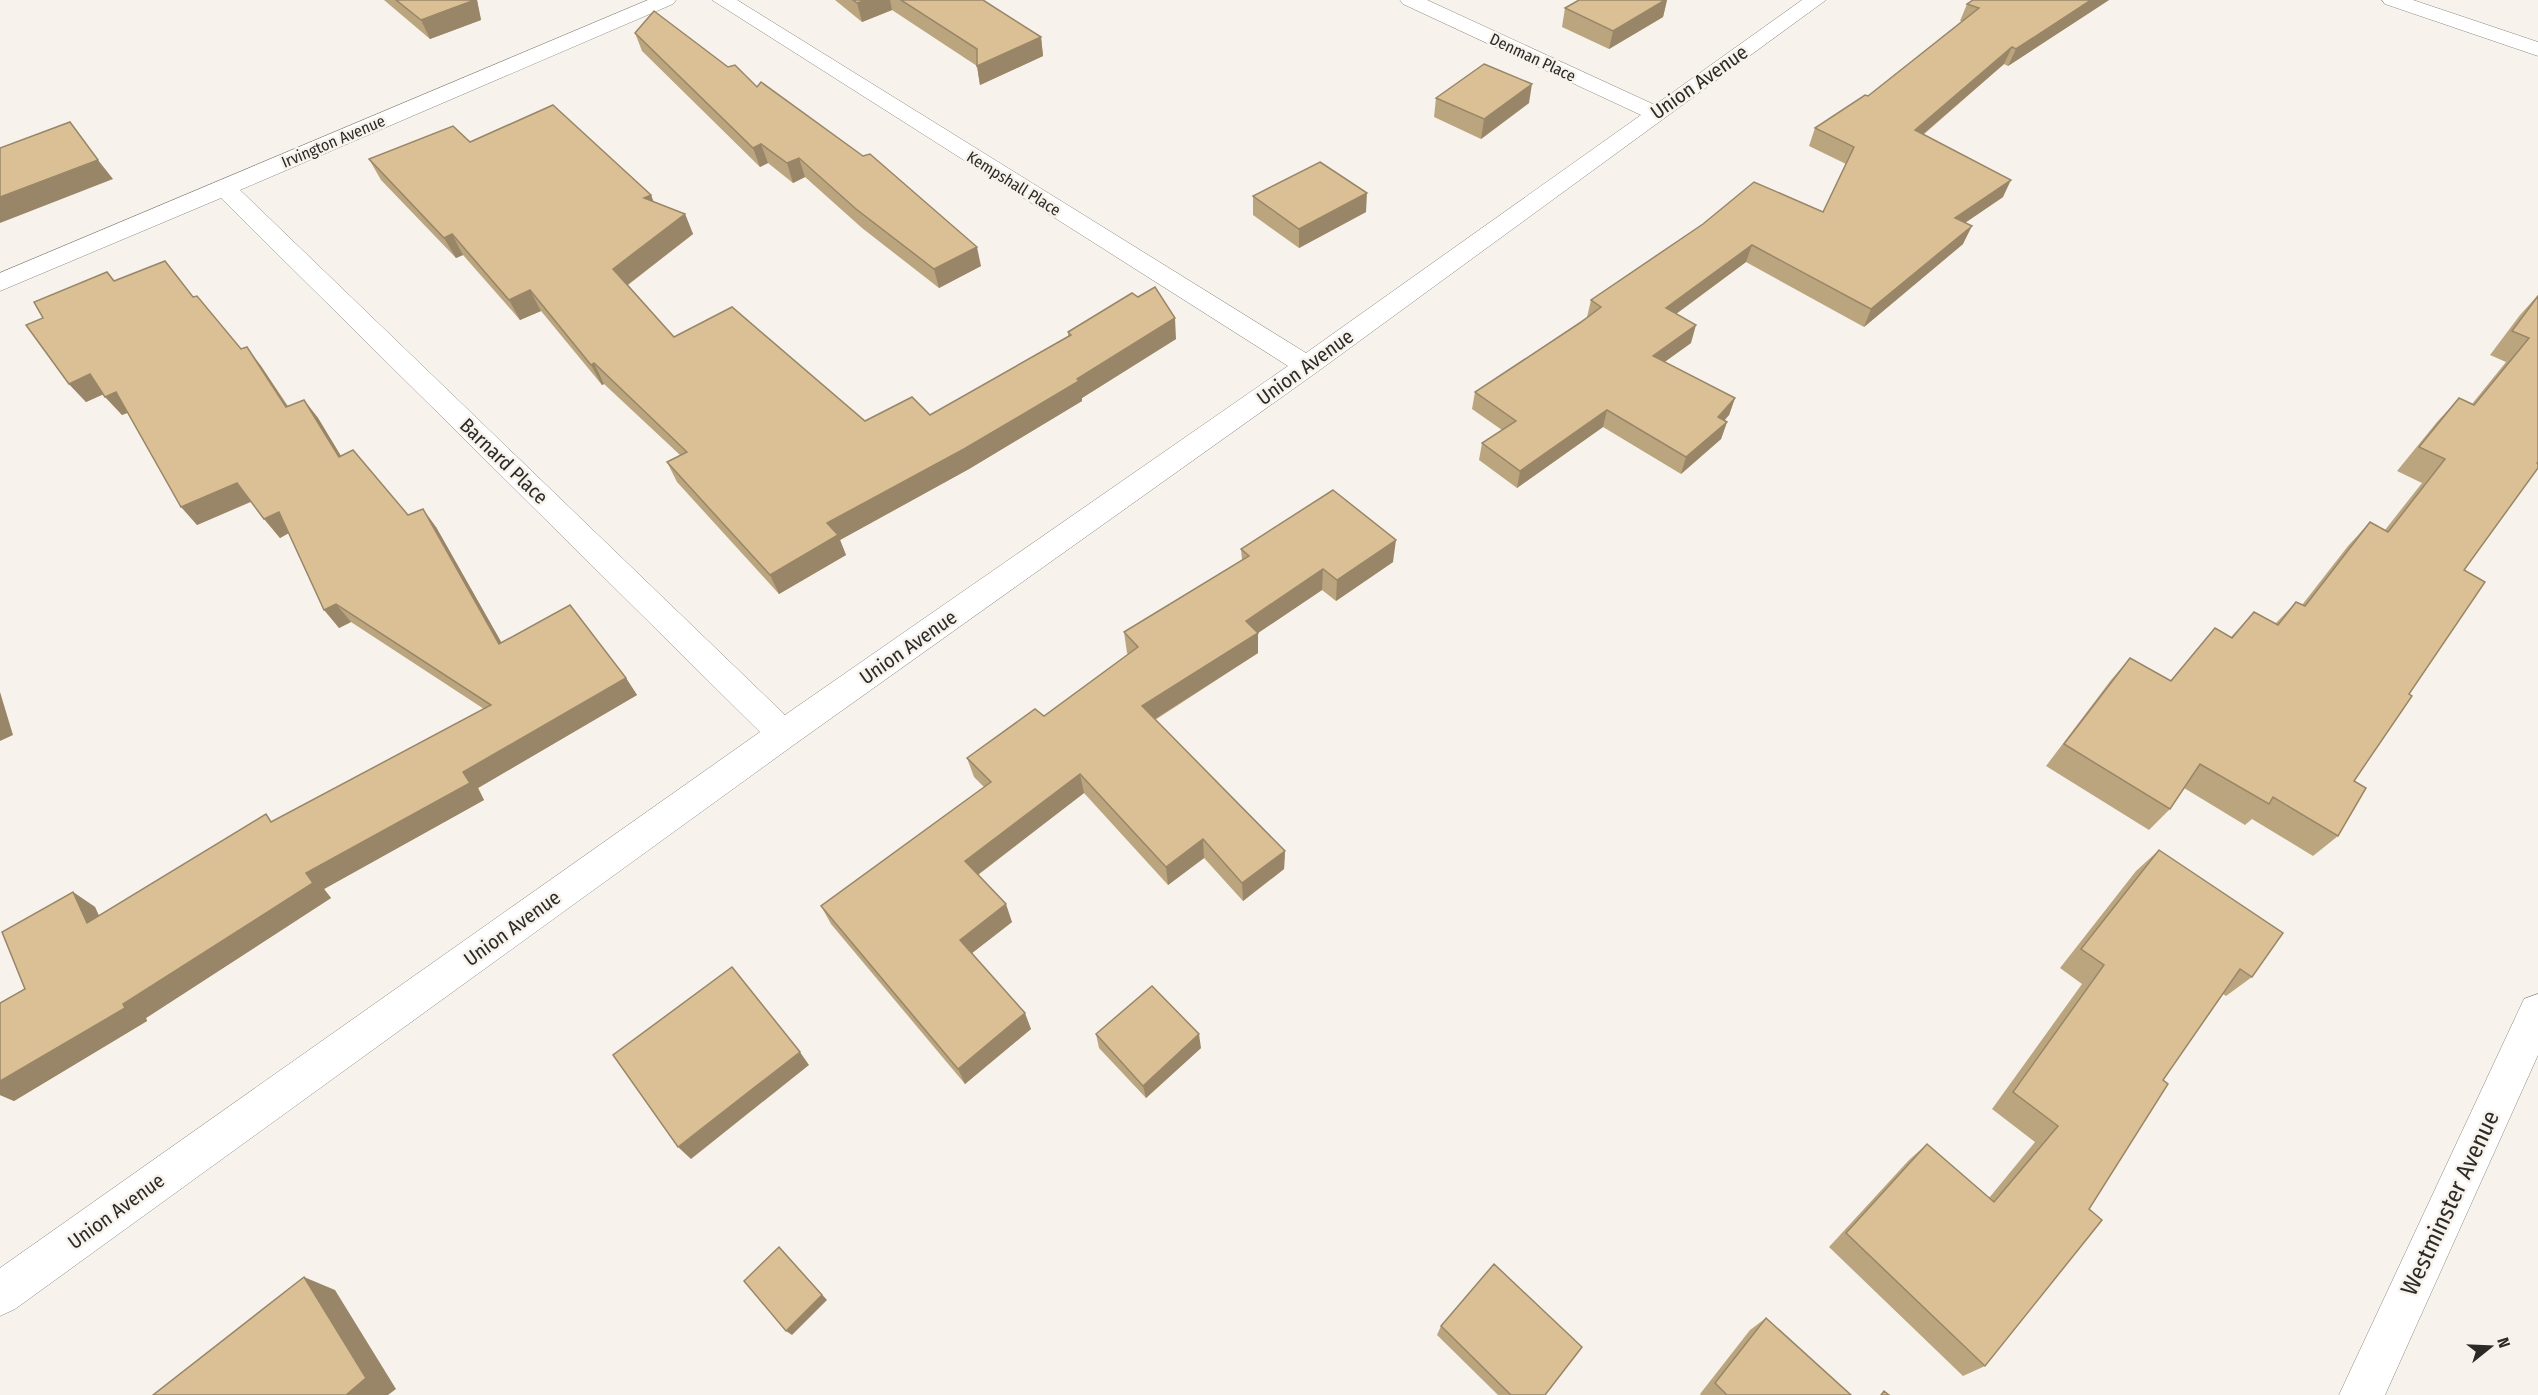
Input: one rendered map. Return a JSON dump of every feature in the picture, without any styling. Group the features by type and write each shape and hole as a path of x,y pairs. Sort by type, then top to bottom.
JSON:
{"street":[{"name":"Irvington Avenue","path":"0,283 666,0"},
{"name":"Kempshall Place","path":"722,0 1307,366"},
{"name":"Denman Place","path":"1410,0 1655,113"},
{"name":"Union Avenue","path":"0,1294 783,734 1307,366 1655,113 1816,0"},
{"path":"2392,0 2538,49"},
{"name":"Barnard Place","path":"224,188 783,734"},
{"name":"Westminster Avenue","path":"2361,1395 2538,1012"}],"building":[{"path":"396,0 472,0 472,1 421,20"},
{"path":"901,0 983,0 1041,37 977,66 977,49"},
{"path":"1579,0 1665,0 1613,31 1565,8"},
{"path":"1973,0 2091,0 2016,49 2012,47 1915,130 2011,180 1955,218 1972,226 1871,309 1752,245 1666,308 1696,325 1653,356 1735,398 1718,417 1727,422 1686,457 1607,410 1520,471 1482,443 1516,421 1475,392 1580,323 1601,307 1591,300 1703,224 1754,182 1823,212 1854,147 1815,128 1865,95 1868,96 1979,8 1967,4"},
{"path":"654,11 728,67 735,65 757,87 761,82 863,156 870,154 977,247 934,269 856,209 799,158 787,163 761,144 753,148 635,33"},
{"path":"1484,64 1532,84 1484,119 1436,98"},
{"path":"553,105 651,195 644,198 685,214 613,269 674,337 732,307 865,421 912,397 930,415 1071,335 1068,332 1132,293 1138,297 1155,287 1175,318 1077,379 1079,381 964,449 827,523 838,535 770,575 667,462 687,452 594,363 591,365 530,290 509,300 452,234 444,238 369,159 453,126 470,142"},
{"path":"70,122 98,160 0,197 0,148"},
{"path":"1320,162 1367,193 1299,229 1253,196"},
{"path":"165,261 193,297 197,296 241,349 247,347 286,407 304,400 339,457 353,450 408,515 423,509 499,644 570,605 626,678 463,772 470,783 306,873 313,883 123,1004 125,1008 0,1081 0,1003 25,989 2,932 73,892 87,923 266,814 271,822 491,705 336,604 324,610 279,512 264,519 237,483 181,507 116,392 105,397 90,374 69,384 26,325 43,318 34,302 107,272 114,281"},
{"path":"2538,296 2538,468 2464,570 2485,582 2409,694 2412,696 2354,781 2366,788 2338,836 2273,797 2269,804 2200,764 2170,809 2064,744 2130,658 2171,681 2215,628 2232,638 2254,612 2278,625 2296,602 2305,606 2370,522 2388,532 2445,459 2419,447 2459,398 2474,405 2529,338 2512,331"},
{"path":"1333,490 1396,540 1337,580 1323,569 1246,621 1258,633 1142,706 1285,851 1242,883 1203,839 1166,867 1080,774 965,861 1006,904 960,940 1025,1013 958,1069 821,906 991,782 967,758 1035,709 1044,716 1138,647 1124,632 1249,556 1241,549"},
{"path":"2159,850 2283,933 2252,977 2240,969 2163,1080 2168,1084 2089,1209 2102,1220 1985,1366 1846,1233 1927,1144 1994,1202 2058,1126 2013,1092 2104,965 2081,949"},
{"path":"732,967 800,1052 678,1147 613,1055"},
{"path":"1152,986 1199,1034 1143,1086 1096,1034"},
{"path":"779,1247 822,1295 786,1331 744,1281"},
{"path":"1494,1264 1582,1347 1545,1395 1511,1395 1441,1326"},
{"path":"304,1277 366,1378 346,1395 153,1395"},
{"path":"1766,1318 1851,1395 1727,1395 1715,1383"}]}
